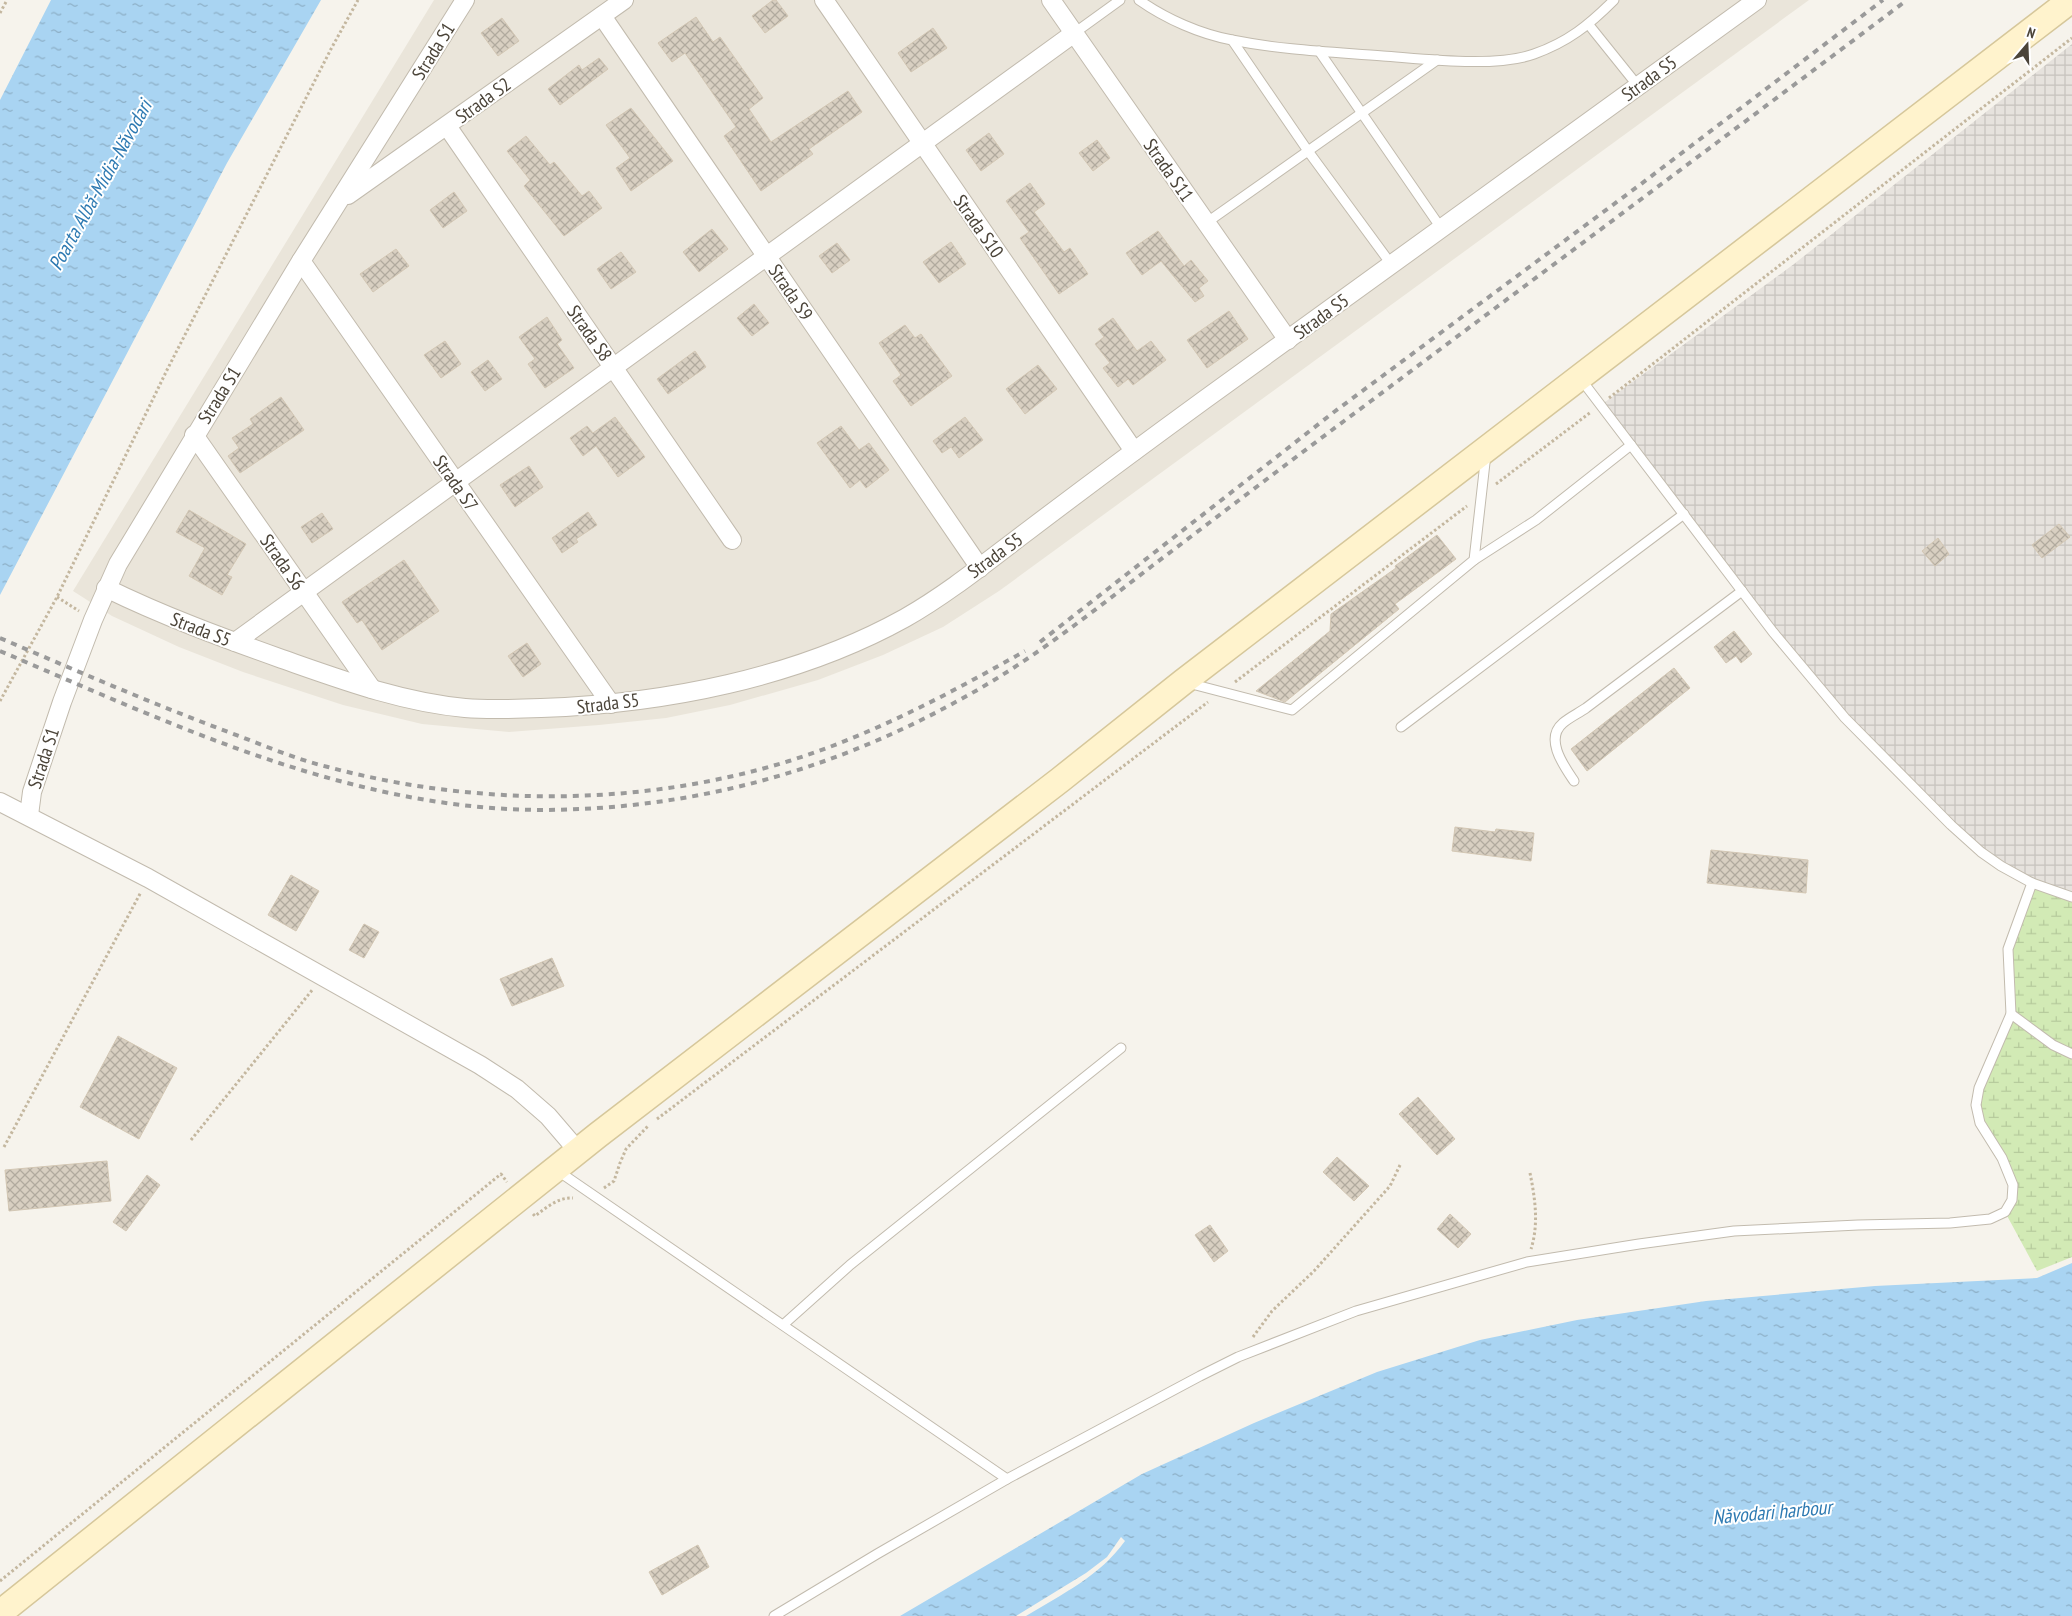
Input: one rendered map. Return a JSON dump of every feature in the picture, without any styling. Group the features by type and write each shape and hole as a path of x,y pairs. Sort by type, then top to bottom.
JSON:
{"main road":[{"path":"0,1613 578,1151 1060,780 1183,682 2071,0"}],"street":[{"name":"Strada S1","path":"28,815 32,792 47,744 93,620 118,564 194,435 301,261 465,0"},
{"name":"Strada S2","path":"341,199 624,0"},
{"name":"Strada S10","path":"824,0 1134,451"},
{"name":"Strada S11","path":"1050,0 1288,340"},
{"name":"Strada S5","path":"106,588 139,604 235,642 372,689 412,700 465,708 518,709 611,704 698,690 788,668 856,643 909,615 980,568 1134,451 1638,86 1747,3"},
{"name":"Strada S9","path":"602,16 980,568"},
{"path":"235,642 1073,34"},
{"name":"Strada S8","path":"447,126 732,540"},
{"name":"Strada S7","path":"301,261 611,704"},
{"name":"Strada S6","path":"194,435 372,689"},
{"path":"0,802 148,878 480,1065 517,1088 548,1116 578,1151"}],"lane":[{"path":"1073,34 1120,0"},
{"path":"1139,0 1157,12 1179,22 1232,40 1319,51 1437,60 1494,61 1532,55 1563,42 1589,25 1614,0"},
{"path":"1589,25 1638,86"},
{"path":"1232,40 1308,151 1391,264"},
{"path":"1319,51 1441,228"},
{"path":"1206,223 1437,60"},
{"path":"1580,377 1773,632 1845,718 1951,825 1981,852 2001,866 2032,883 2072,897"},
{"path":"1183,682 1292,710 1474,560 1536,520 1631,445"},
{"path":"1474,560 1487,449"},
{"path":"1401,727 1684,514"},
{"path":"1574,781 1560,759 1554,741 1561,724 1586,708 1742,591"},
{"path":"774,1616 1007,1479 1238,1357 1356,1311 1528,1262 1639,1244 1734,1231 1950,1223 1990,1219 2005,1212 2012,1200 2013,1185 2002,1158 1980,1123 1976,1105 1979,1088 2011,1014 2008,949 2032,883"},
{"path":"2011,1014 2053,1045 2072,1054"},
{"path":"783,1325 850,1265 1121,1048"},
{"path":"555,1170 1007,1479"}],"path":[{"path":"0,13 7,0"},
{"path":"0,701 56,597 167,370 326,58 358,0"},
{"path":"56,597 93,620"},
{"path":"4,1147 148,878"},
{"path":"191,1140 323,977"},
{"path":"1238,1357 1272,1311 1314,1271 1390,1186 1400,1164"},
{"path":"1528,1262 1533,1243 1536,1204 1530,1173"}],"shaded area":[{"path":"434,0 1809,0 999,591 943,627 883,655 818,680 730,705 666,718 509,732 422,724 343,705 243,672 179,647 112,616 73,591"},
{"path":"2072,44 2072,897 2055,891 1981,852 1845,718 1601,405 1794,264"}],"green space":[{"path":"2032,883 2072,897 2072,1257 2037,1271 2005,1212 2013,1185 1980,1123 1979,1088 2011,1014 2008,949"}],"water":[{"name":"Poarta Albă-Midia-Năvodari","path":"51,0 321,0 227,163 0,595 0,100"},
{"name":"Năvodari harbour","path":"2072,1263 2072,1616 1026,1616 1067,1592 1092,1574 1125,1541 1121,1537 1107,1557 1086,1573 1016,1616 900,1616 1142,1474 1254,1423 1377,1372 1480,1340 1577,1320 1706,1301 1875,1286 2037,1278"}],"building":[{"path":"773,0 776,0 788,16 765,33 752,16"},
{"path":"696,17 713,42 720,37 763,98 749,109 771,142 848,91 862,112 809,149 813,154 761,191 724,136 736,127 685,53 672,62 658,43"},
{"path":"502,18 519,41 498,56 481,33"},
{"path":"933,28 947,48 911,72 898,53"},
{"path":"599,58 608,69 560,105 548,89 579,65 582,70"},
{"path":"631,108 673,161 631,191 616,168 630,158 606,125"},
{"path":"989,133 1004,154 981,171 966,150"},
{"path":"526,136 550,165 554,162 582,196 589,191 602,208 564,236 524,186 530,180 507,151"},
{"path":"1097,140 1110,158 1093,171 1079,153"},
{"path":"1030,183 1045,204 1034,212 1064,252 1070,248 1088,274 1059,294 1020,238 1029,232 1006,201"},
{"path":"454,192 467,211 443,228 430,210"},
{"path":"712,229 728,249 699,272 683,252"},
{"path":"1158,231 1184,266 1191,260 1208,281 1199,288 1204,296 1195,302 1161,261 1142,275 1126,253"},
{"path":"951,242 966,264 939,283 923,262"},
{"path":"837,243 850,260 832,273 819,256"},
{"path":"396,249 409,266 373,292 360,274"},
{"path":"621,252 636,272 611,289 597,269"},
{"path":"754,304 769,323 752,336 737,318"},
{"path":"1229,311 1248,339 1207,368 1187,340"},
{"path":"547,317 562,340 557,344 574,368 545,388 528,364 535,359 519,337"},
{"path":"1113,318 1137,351 1151,341 1166,360 1133,385 1128,379 1118,387 1103,368 1110,363 1095,344 1104,337 1098,329"},
{"path":"905,325 915,338 921,334 952,376 911,406 893,381 901,375 879,343"},
{"path":"445,341 461,364 441,378 424,355"},
{"path":"695,351 706,367 668,394 657,379"},
{"path":"488,360 502,379 485,391 471,372"},
{"path":"1038,365 1057,389 1025,414 1006,389"},
{"path":"281,397 304,430 240,473 228,456 239,448 232,438 253,424 250,419"},
{"path":"615,417 645,457 618,477 596,446 583,456 570,438 587,426 593,433"},
{"path":"965,417 983,440 959,458 951,447 942,453 933,441"},
{"path":"841,426 859,450 869,443 889,470 866,488 860,480 850,488 817,443"},
{"path":"529,466 543,487 515,507 500,485"},
{"path":"189,510 246,544 227,575 232,577 222,595 189,576 205,548 176,532"},
{"path":"588,512 597,525 576,539 578,542 562,553 552,538"},
{"path":"322,513 333,529 312,543 301,527"},
{"path":"2059,524 2070,537 2042,558 2032,545"},
{"path":"1437,535 1456,559 1395,604 1399,609 1285,702 1256,691 1330,631 1331,614 1396,568 1395,566"},
{"path":"1938,538 1949,554 1935,566 1922,551"},
{"path":"404,560 439,611 382,650 362,620 357,623 342,602"},
{"path":"1734,631 1752,654 1741,663 1736,656 1726,663 1714,647"},
{"path":"527,643 541,664 523,677 508,656"},
{"path":"1674,668 1690,688 1587,771 1571,749"},
{"path":"1455,827 1495,832 1496,829 1534,833 1531,861 1452,851"},
{"path":"1711,850 1808,860 1806,893 1707,883"},
{"path":"291,875 319,891 296,931 268,915"},
{"path":"364,924 379,932 364,958 349,950"},
{"path":"552,958 564,986 512,1006 500,979"},
{"path":"118,1036 177,1068 139,1139 80,1107"},
{"path":"1418,1097 1455,1139 1437,1155 1399,1114"},
{"path":"1337,1157 1369,1186 1354,1201 1323,1172"},
{"path":"107,1161 111,1201 9,1211 5,1170"},
{"path":"147,1175 160,1185 126,1231 113,1222"},
{"path":"1450,1214 1471,1234 1458,1248 1437,1229"},
{"path":"1210,1225 1228,1251 1214,1262 1195,1235"},
{"path":"698,1545 709,1567 662,1595 649,1572"}],"railway":[{"path":"1040,642 1334,412 1641,184 1883,0"},
{"path":"0,651 131,707 265,758 333,779 402,796 472,806 544,810 600,808 654,802 708,793 761,781 812,765 914,724 988,684 1037,652 1907,0"},
{"path":"0,638 173,711 279,752 316,764 385,780 442,789 500,795 559,796 617,794 675,787 733,776 789,761 820,751 880,726 968,683 1025,651"}]}
